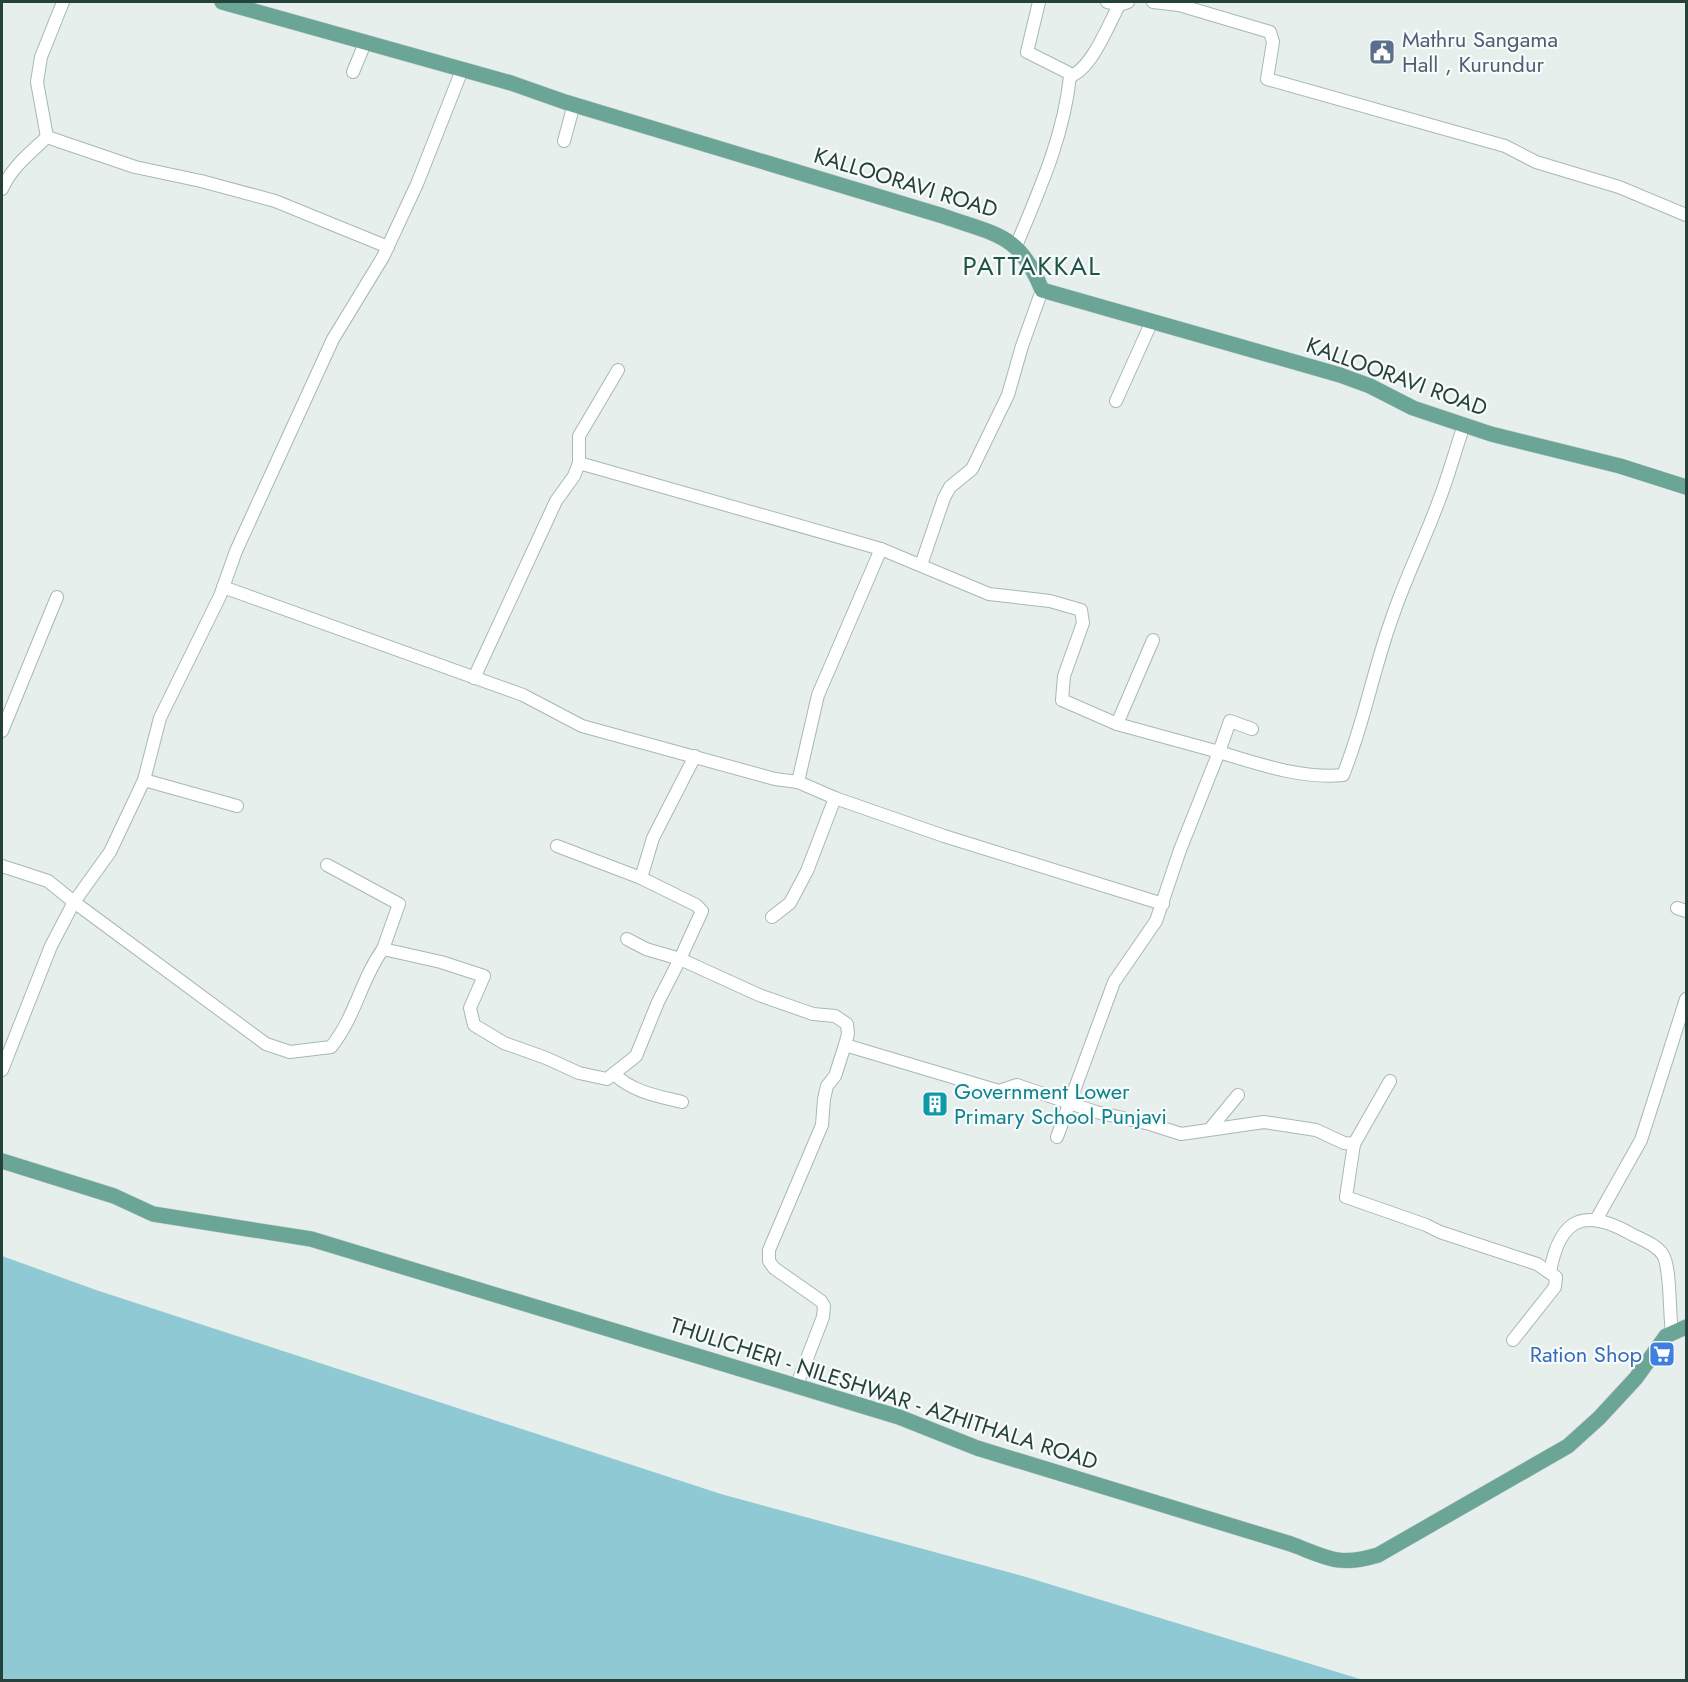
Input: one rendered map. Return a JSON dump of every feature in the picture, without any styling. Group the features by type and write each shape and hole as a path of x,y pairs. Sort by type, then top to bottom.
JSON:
{"main road":[{"name":"KALLOORAVI ROAD","path":"222,2 511,83 944,216 1001,236 1016,246 1032,266 1042,290 1340,375 1371,386 1413,408 1491,434 1630,469 1686,487"},
{"name":"THULICHERI - NILESHWAR - AZHITHALA ROAD","path":"2,1161 114,1196 153,1214 311,1239 899,1417 977,1448 1291,1544 1337,1561 1357,1561 1378,1555 1568,1446 1599,1418 1636,1378 1658,1345 1679,1330"}],"street":[{"path":"47,138 37,82 41,57 63,2"},
{"path":"1039,2 1027,52 1057,66 1070,76"},
{"path":"1153,2 1179,5 1270,32 1273,42 1266,79 1505,146 1536,162 1619,187 1686,215"},
{"path":"1070,76 1078,74 1091,58 1118,3"},
{"path":"353,72 365,43"},
{"path":"2,1070 51,946 74,902 110,852 144,780 160,718 186,669 223,587 240,541 333,339 387,247 417,184 462,70"},
{"path":"1016,246 1051,160 1066,105 1070,76"},
{"path":"564,141 574,104"},
{"path":"2,189 16,166 47,138"},
{"path":"47,138 135,167 201,181 275,201 387,247"},
{"path":"921,565 950,486 972,470 1008,395 1042,290"},
{"path":"1116,401 1152,321"},
{"path":"474,678 556,501 574,476 579,463 579,436 618,370"},
{"path":"579,463 881,549 989,594 1050,601 1081,610 1083,623 1064,676 1062,700 1118,724 1278,768 1321,777 1343,775 1372,690 1375,668 1392,616 1439,502 1464,424"},
{"path":"798,782 818,695 881,549"},
{"path":"223,587 523,695 582,726 776,779 798,782 835,798 944,836 1163,904"},
{"path":"2,731 57,597"},
{"path":"1118,724 1153,640"},
{"path":"1058,1137 1114,982 1155,921 1163,904 1180,850 1230,721 1252,729"},
{"path":"641,878 653,838 695,756"},
{"path":"144,780 237,806"},
{"path":"772,917 790,903 807,871 835,798"},
{"path":"383,949 441,962 484,976 470,1008 474,1025 504,1043 579,1073 607,1079 636,1056 658,1002 702,911 696,905 641,878 557,846"},
{"path":"2,866 48,881 266,1044 290,1052 331,1047 344,1031 374,962 383,949 399,904 327,865"},
{"path":"627,939 646,949 680,959 759,995 813,1014 835,1016 847,1024 848,1034 845,1045 835,1076 828,1086 824,1099 822,1125 769,1250 769,1261 774,1268 821,1301 824,1306 823,1317 796,1387"},
{"path":"1596,1220 1641,1140 1686,999"},
{"path":"845,1045 999,1091 1017,1085 1096,1112 1150,1124 1181,1134 1264,1122 1316,1130 1344,1143 1354,1144"},
{"path":"614,1074 624,1083 643,1093 682,1102"},
{"path":"1390,1081 1354,1144 1346,1197 1440,1232 1537,1264 1556,1277 1555,1287 1514,1340"},
{"path":"1210,1129 1238,1095"},
{"path":"1550,1272 1554,1253 1572,1224 1580,1220 1596,1220 1618,1226 1658,1249 1664,1256 1669,1290 1669,1316 1679,1330"}],"water":[{"path":"2,1256 96,1290 721,1494 1026,1577 1363,1680 2,1680"}],"place":[{"name":"Mathru Sangama Hall , Kurundur","path":"1382,52"},
{"name":"Government Lower Primary School Punjavi","path":"935,1104"},
{"name":"Ration Shop","path":"1662,1354"}],"district":[{"name":"PATTAKKAL","path":"1032,266"}]}
